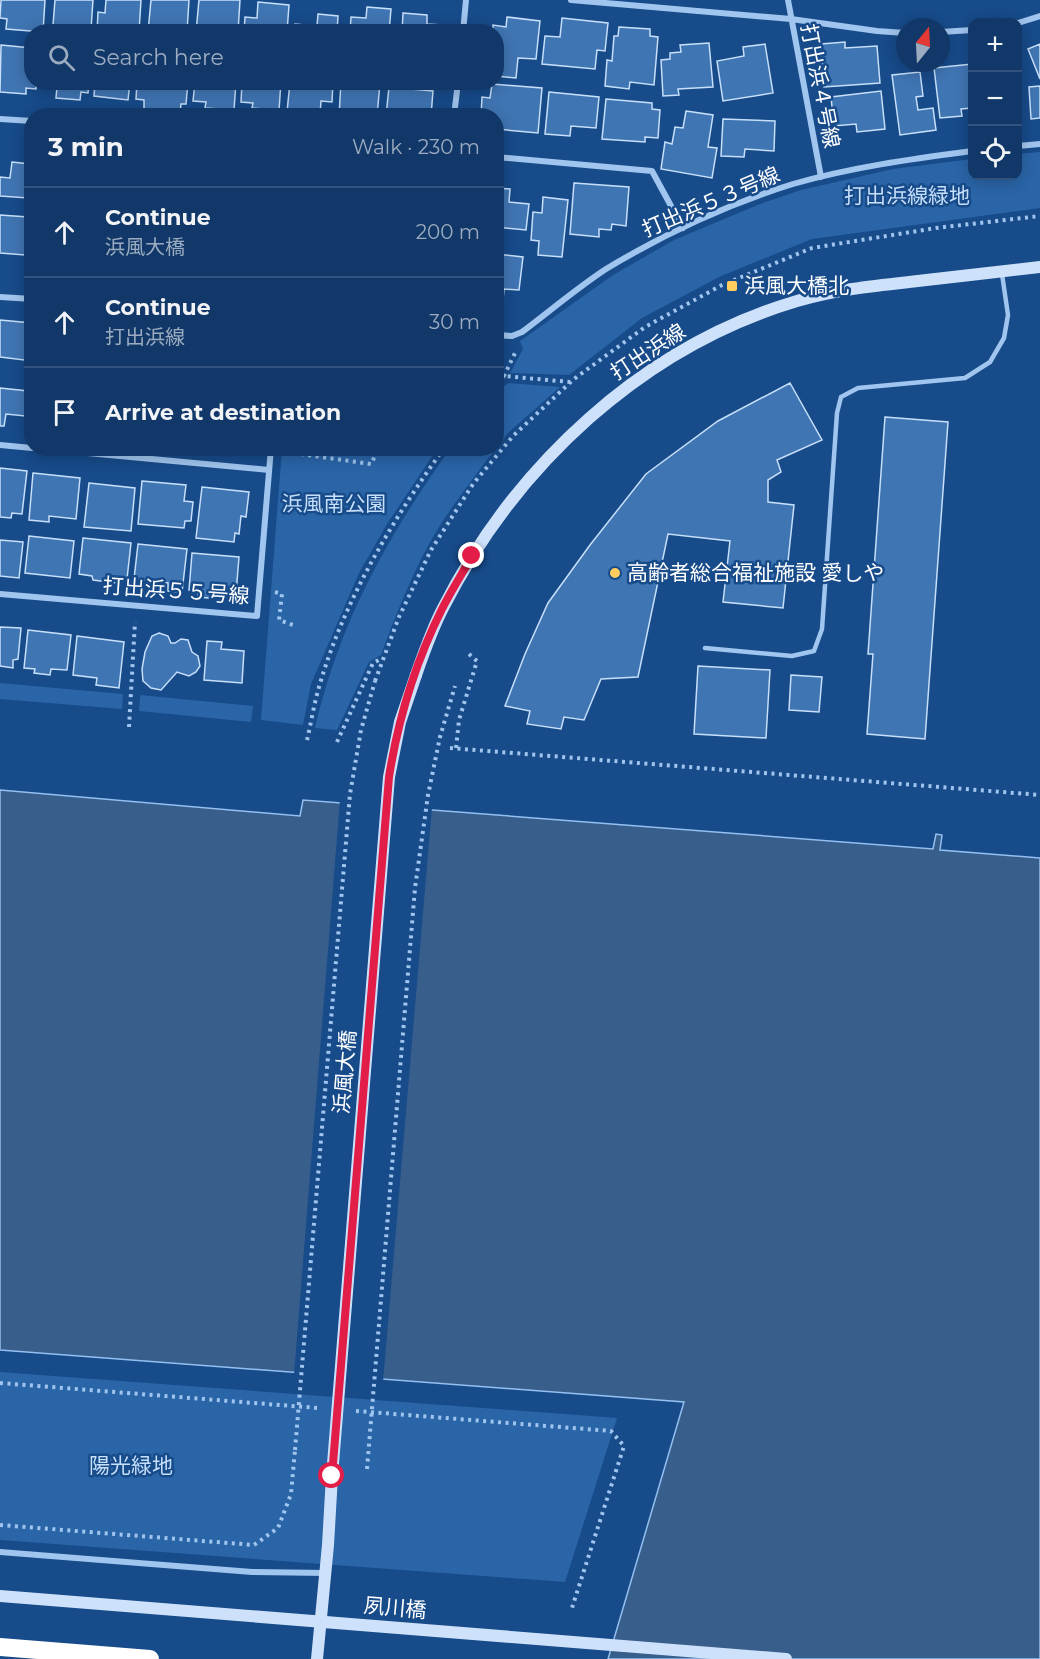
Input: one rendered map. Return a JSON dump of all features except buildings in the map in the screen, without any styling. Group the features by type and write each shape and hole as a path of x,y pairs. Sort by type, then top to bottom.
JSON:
{"highway":[{"path":"0,1647 150,1659"}],"street":[{"path":"464,24 466,0"},
{"path":"571,0 791,19 896,32"},
{"name":"打出浜４号線","path":"788,0 821,177"},
{"path":"1022,21 1040,16"},
{"path":"950,31 968,30"},
{"path":"455,108 457,90"},
{"path":"0,119 24,121"},
{"path":"1022,146 1040,144"},
{"name":"打出浜５３号線","path":"512,336 522,332 604,271 670,233 756,197 821,177 889,163 968,152"},
{"path":"504,158 652,171 683,228"},
{"name":"打出浜線","path":"416,675 442,608 472,556 507,506 542,464 581,426 646,374 677,353 748,318 799,301 850,289 1040,267"},
{"path":"0,297 24,298"},
{"path":"504,336 512,336"},
{"path":"0,446 24,448"},
{"path":"118,456 269,470"},
{"name":"打出浜５５号線","path":"0,594 257,616 270,456"},
{"name":"浜風大橋","path":"317,1659 326,1573 389,777 400,722 416,675"},
{"path":"0,1552 252,1572 326,1573"},
{"name":"夙川橋","path":"0,1596 786,1659"}],"lane":[{"path":"705,648 792,656 814,651 822,629 837,413 842,397 858,388 965,378 990,362 1004,338 1008,315 1002,271"}],"path":[{"path":"512,336 517,350 504,376 571,382"},
{"path":"318,456 371,464 375,456"},
{"path":"307,740 320,686 349,607 392,525 439,456"},
{"path":"260,589 282,594 279,620 293,625"},
{"path":"129,727 136,606"},
{"path":"456,748 459,720 477,661 469,654"},
{"path":"338,742 373,663 383,658"},
{"path":"0,1525 254,1545 278,1528 291,1494 296,1450 350,794 361,730 375,681"},
{"path":"367,1469 416,888 428,795 440,737 455,686"},
{"path":"450,748 1040,795"},
{"path":"0,1383 329,1408"},
{"path":"352,1410 611,1431 624,1446 571,1611"}],"green space":[{"name":"打出浜線緑地","path":"1040,152 1040,208 812,239 719,277 642,318 569,375 510,373 523,349 520,341 613,275 674,240 760,204 801,190 893,169 968,160 968,180 1022,180 1022,154"},
{"path":"508,383 560,387 504,438 504,387"},
{"name":"浜風南公園","path":"281,456 432,456 387,524 359,573 311,684 303,725 261,720"},
{"path":"445,456 490,456 436,531 403,598 381,655 369,662 337,730 315,728 325,689 352,616 386,548"},
{"path":"0,683 123,694 122,709 0,699"},
{"path":"140,695 253,706 251,722 139,711"},
{"name":"陽光緑地","path":"0,1372 617,1418 565,1582 0,1540"}],"shaded area":[{"path":"0,790 300,816 303,800 933,849 936,834 942,835 940,850 1040,858 1040,1659 608,1659 684,1402 0,1350"}],"pier":[{"path":"340,800 432,807 383,1382 294,1375"}],"place":[{"name":"浜風大橋北","path":"732,286"},
{"name":"高齢者総合福祉施設 愛しや","path":"615,573"}],"route":[{"path":"332,1476 389,777 400,722 428,641 442,608 472,556"}]}
